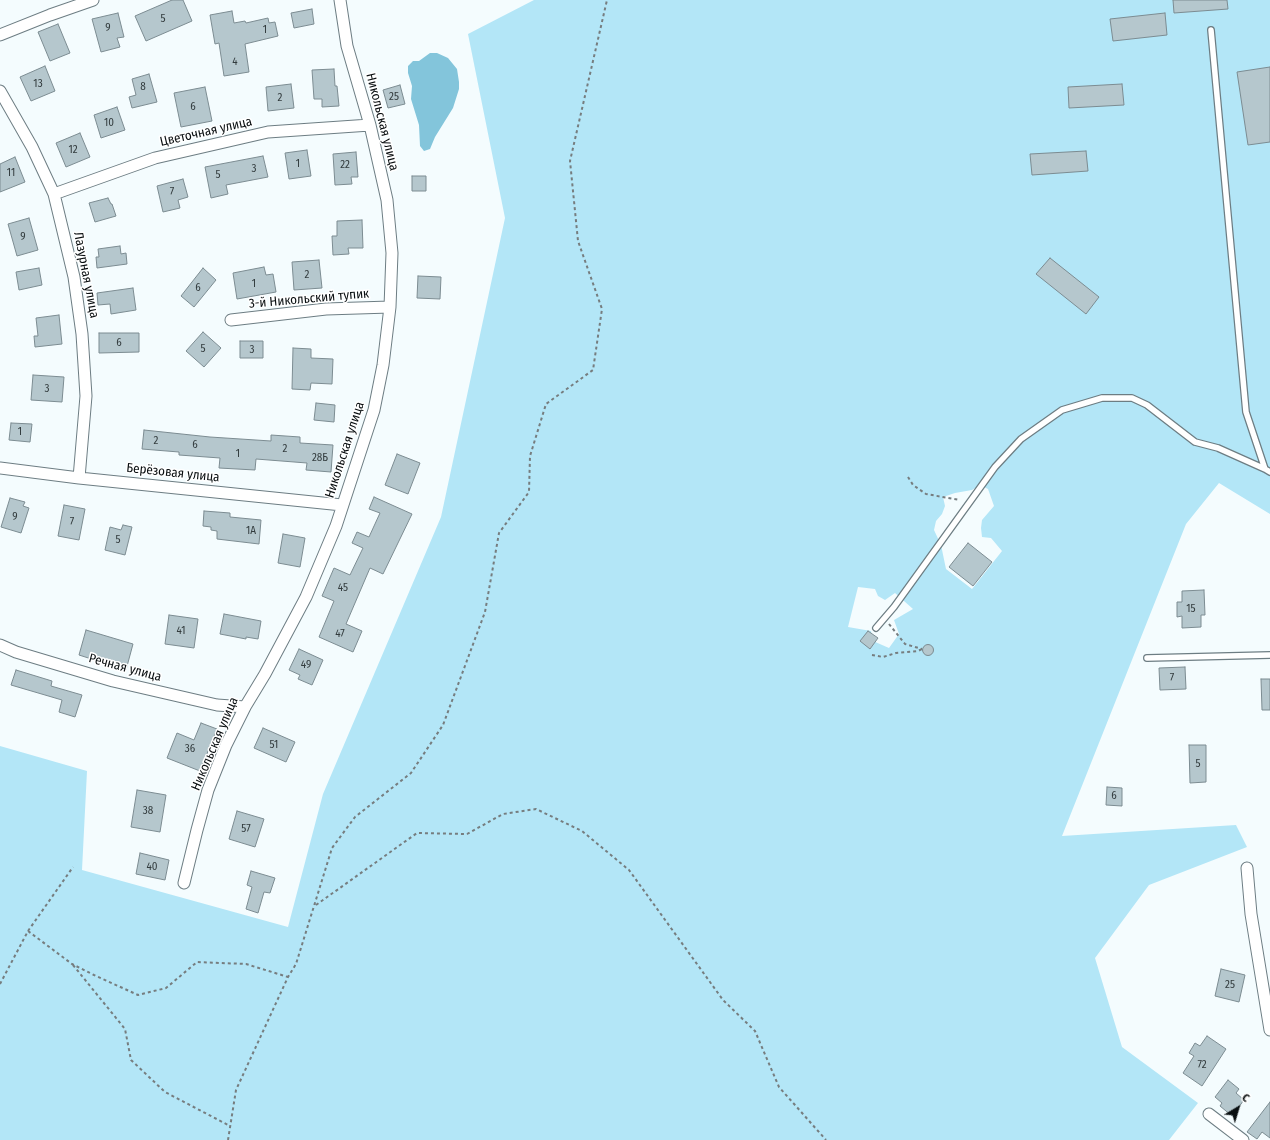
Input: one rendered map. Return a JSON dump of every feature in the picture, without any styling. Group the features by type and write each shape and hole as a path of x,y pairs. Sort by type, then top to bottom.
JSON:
{"street":[{"path":"0,35 93,0"},
{"name":"Никольская улица","path":"184,883 208,790 226,745 245,707 306,597 336,526 374,410 383,365 390,307 392,253 387,200 370,124 347,46 340,0"},
{"name":"Лазурная улица","path":"0,91 32,147 54,194 74,277 82,334 86,396 79,478"},
{"name":"Цветочная улица","path":"54,194 155,158 268,132 370,124"},
{"name":"3-й Никольский тупик","path":"231,320 326,309 390,307"},
{"name":"Берёзовая улица","path":"0,468 79,478 342,505"},
{"name":"Речная улица","path":"0,645 16,652 113,681 217,705 245,707"},
{"path":"1247,868 1251,914 1270,1030"},
{"path":"1209,1114 1243,1140"}],"lane":[{"path":"1211,30 1246,412 1268,470"},
{"path":"876,628 894,607 995,467 1021,439 1062,410 1102,398 1132,398 1147,405 1195,442 1218,448 1268,470"},
{"path":"1147,658 1270,655"}],"path":[{"path":"228,1140 236,1090 288,977 296,964 332,848 355,817 411,773 442,725 485,612 499,533 529,492 530,456 546,404 593,370 602,309 578,241 570,161 607,0"},
{"path":"908,478 913,485 926,494 949,498 972,499"},
{"path":"872,655 883,657 896,653 918,651 922,649 905,644 884,619"},
{"path":"315,906 418,833 467,834 503,814 536,809 582,831 628,870 723,1000 755,1031 779,1087 826,1140"},
{"path":"0,984 28,931 73,867"},
{"path":"28,931 72,964 138,994 166,988 197,962 246,964 288,977"},
{"path":"72,964 125,1029 131,1060 165,1092 230,1126"}],"shaded area":[{"path":"534,0 1270,0 1270,514 1219,483 1186,524 1062,836 1236,825 1247,847 1149,885 1095,958 1122,1047 1198,1103 1169,1140 0,1140 0,746 87,771 82,870 288,927 323,794 441,517 505,218 468,34","holes":["980,485 988,489 994,506 982,520 982,537 991,538 1002,551 972,589 946,569 941,545 934,530 936,521 942,514 945,506 943,497 972,490","858,587 875,589 878,596 885,600 895,593 913,609 894,620 899,634 889,648 873,641 871,631 848,627"]},
{"path":"430,53 437,53 448,58 457,69 459,89 453,108 435,137 430,149 424,151 420,146 419,125 411,99 412,86 408,73 408,66 413,61 419,61"}],"building":[{"path":"172,0 183,0 192,21 146,41 135,16"},
{"path":"1173,0 1227,0 1228,9 1174,13"},
{"path":"312,9 314,24 294,28 291,13"},
{"path":"232,11 234,23 245,21 246,23 268,18 269,23 275,22 278,36 245,44 249,72 224,76 219,43 215,44 210,15"},
{"path":"118,13 124,37 117,38 120,47 101,52 92,19"},
{"path":"1165,13 1167,35 1113,41 1110,19"},
{"path":"58,24 70,53 50,61 38,32"},
{"path":"45,66 55,91 31,101 20,77"},
{"path":"1270,67 1270,142 1248,145 1237,72"},
{"path":"334,69 335,86 337,86 339,106 322,107 322,99 314,99 312,70"},
{"path":"149,74 157,102 132,108 129,97 136,95 132,79"},
{"path":"291,84 294,108 268,111 266,87"},
{"path":"1122,84 1124,105 1069,108 1068,87"},
{"path":"400,85 405,104 388,108 383,90"},
{"path":"205,87 212,121 181,127 174,93"},
{"path":"117,107 125,130 101,138 94,115"},
{"path":"80,133 90,157 66,167 56,143"},
{"path":"307,150 311,176 289,179 285,153"},
{"path":"1086,151 1088,171 1032,175 1030,154"},
{"path":"356,152 358,177 351,177 352,184 335,185 333,154"},
{"path":"263,156 268,177 226,185 228,194 211,198 205,167"},
{"path":"15,157 25,182 0,192 0,164"},
{"path":"412,176 426,176 426,191 412,191"},
{"path":"183,179 188,197 178,200 180,208 163,212 157,186"},
{"path":"108,198 112,204 116,216 95,222 89,203"},
{"path":"29,218 38,250 17,256 8,224"},
{"path":"362,220 363,248 348,248 349,254 333,255 332,236 337,236 337,221"},
{"path":"120,246 121,254 126,253 127,264 97,268 96,257 99,257 98,249"},
{"path":"1050,258 1099,297 1086,314 1036,274"},
{"path":"319,260 322,288 294,290 292,262"},
{"path":"264,267 266,275 273,274 276,292 237,299 233,273"},
{"path":"39,268 42,285 19,290 16,272"},
{"path":"203,268 216,280 194,307 181,296"},
{"path":"418,276 441,277 440,299 417,298"},
{"path":"133,288 136,310 111,314 110,304 98,305 97,293"},
{"path":"59,315 62,344 35,347 34,336 38,336 36,318"},
{"path":"203,332 221,348 204,367 186,351"},
{"path":"99,333 139,333 139,352 99,353"},
{"path":"240,341 263,341 263,358 240,358"},
{"path":"293,348 311,349 311,358 333,359 332,384 311,383 310,390 292,389"},
{"path":"33,375 64,377 62,402 31,400"},
{"path":"316,403 335,405 334,422 314,420"},
{"path":"11,423 32,424 30,442 9,440"},
{"path":"144,430 210,437 271,441 271,435 300,437 300,443 333,445 331,472 306,470 307,463 256,459 255,470 219,468 220,458 179,455 179,452 142,449"},
{"path":"397,454 420,463 408,494 385,485"},
{"path":"374,497 412,514 383,574 370,568 346,624 362,631 353,652 319,637 334,601 322,596 334,568 350,575 363,548 352,543 357,532 369,537 380,513 369,509"},
{"path":"10,498 25,502 23,506 29,508 21,533 1,527"},
{"path":"64,505 85,509 79,540 58,536"},
{"path":"204,511 230,513 230,517 261,520 259,544 217,539 217,531 211,530 211,527 203,526"},
{"path":"123,525 132,527 125,555 105,550 110,527 121,530"},
{"path":"283,534 305,538 300,567 278,563"},
{"path":"968,543 992,562 973,586 949,567"},
{"path":"1204,590 1205,615 1201,615 1201,627 1182,628 1182,616 1177,617 1177,602 1182,602 1182,591"},
{"path":"224,614 261,621 258,639 246,637 246,639 220,634"},
{"path":"169,615 198,619 194,648 165,644"},
{"path":"86,630 133,644 126,670 79,655"},
{"path":"868,631 878,638 870,649 860,641"},
{"path":"926,645 930,645 932,646 932,654 926,655 923,652 923,648"},
{"path":"299,649 323,660 312,685 298,679 300,675 289,670"},
{"path":"1185,667 1186,689 1160,690 1159,668"},
{"path":"16,670 52,681 51,686 82,695 75,717 59,712 62,700 11,685"},
{"path":"1261,679 1270,679 1270,710 1262,710"},
{"path":"201,723 217,729 200,771 167,758 177,733 194,740"},
{"path":"263,728 295,742 286,762 254,748"},
{"path":"1189,745 1206,745 1206,782 1190,783"},
{"path":"1107,787 1122,788 1122,806 1106,805"},
{"path":"137,790 166,795 160,832 131,827"},
{"path":"237,811 264,819 255,847 229,839"},
{"path":"140,853 169,860 165,880 136,874"},
{"path":"251,871 275,878 270,893 264,892 258,913 246,909 252,887 247,885"},
{"path":"1221,969 1245,975 1239,1002 1215,996"},
{"path":"1207,1036 1226,1049 1202,1086 1183,1073 1194,1056 1189,1053 1195,1043 1200,1046"},
{"path":"1228,1080 1239,1089 1236,1093 1244,1100 1232,1116 1220,1106 1222,1103 1215,1097"},
{"path":"1270,1102 1270,1138 1262,1132 1257,1139 1247,1132"}]}
